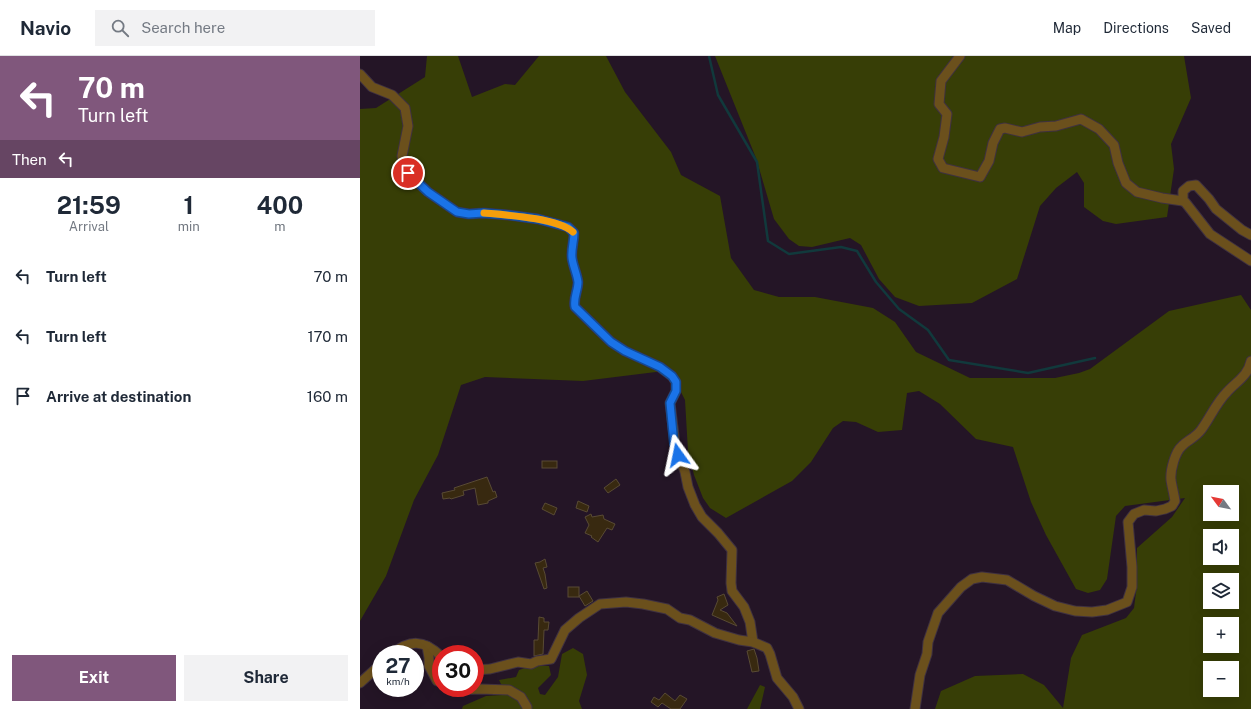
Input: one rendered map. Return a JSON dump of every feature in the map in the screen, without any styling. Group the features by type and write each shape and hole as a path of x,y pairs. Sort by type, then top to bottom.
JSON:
{"street":[{"path":"960,56 941,81 940,104 947,114 944,137 938,158 943,168 980,177 989,161 993,144 1000,129 1005,128 1022,132 1040,127 1056,126 1081,119 1098,129 1114,145 1118,163 1126,182 1137,192 1186,202 1210,234 1251,261"},
{"path":"360,74 372,87 392,95 405,108 408,126 402,156 404,166 408,173 428,192 457,212 469,214 483,213 508,215 538,219 568,227 574,233 572,259 578,284 574,302 575,307 611,342 625,351 660,367 672,376 676,382 676,391 670,403 674,444 685,472 694,505 702,517 732,550 732,591 744,607 750,622 753,642"},
{"path":"1183,201 1184,191 1189,186 1196,186 1209,199 1216,209 1242,230 1251,235"},
{"path":"915,709 920,675 927,654 928,642 938,613 960,587 972,579 982,577 1007,580 1034,596 1055,606 1075,611 1092,612 1107,610 1127,602 1132,587 1132,567 1128,522 1134,514 1144,510 1156,511 1165,509 1172,506 1176,502 1171,479 1175,456 1182,446 1192,440 1201,431 1225,393 1244,376 1250,366 1251,361"},
{"path":"484,669 518,662 531,664 537,661 551,659 565,630 579,618 600,604 626,602 667,609 680,618 690,620 715,633 739,640 753,642 767,648 777,678 793,696 799,709"},
{"path":"405,645 417,642 432,650"},
{"path":"427,646 429,666 432,672"},
{"path":"360,684 372,673"},
{"path":"484,689 509,690 521,697 527,709"}],"green space":[{"path":"427,56 458,56 472,97 505,84 515,85 539,56 606,56 625,92 671,152 681,175 720,196 731,258 754,290 779,297 815,297 873,308 895,322 916,352 970,378 1055,378 1079,373 1090,369 1169,311 1241,295 1251,310 1251,709 935,709 941,691 975,676 1023,674 1044,685 1063,708 1071,658 1082,635 1126,618 1134,608 1137,584 1137,548 1172,517 1185,498 1125,506 1116,516 1107,579 1100,590 1088,593 1076,589 1046,535 1031,502 1013,447 976,439 940,404 919,391 907,393 902,430 878,432 856,422 843,421 833,428 811,462 792,481 726,518 710,508 703,498 694,475 688,451 685,400 672,370 583,381 485,377 461,385 438,455 414,500 386,576 360,621 360,109 376,108 425,77"},
{"path":"715,56 1184,56 1191,98 1171,144 1174,169 1167,217 1116,224 1103,221 1084,207 1084,183 1077,172 1056,188 1040,206 1017,279 972,303 919,306 895,297 879,279 861,245 850,238 812,247 799,246 789,239 774,219 756,158"},
{"path":"573,648 583,654 587,675 579,701 582,709 462,709 463,706 486,696 516,694 515,688 502,686 499,680 516,677 519,670 531,666 549,666 551,675 538,688 540,694 545,695 558,677 562,654"},
{"path":"760,685 765,687 760,709 747,709"}],"building":[{"path":"542,461 557,461 557,468 542,468"},
{"path":"487,477 493,492 495,491 497,497 488,501 488,503 478,505 475,488 463,491 464,495 451,499 443,499 442,493 455,490 454,488"},
{"path":"616,479 620,485 608,493 604,488"},
{"path":"578,501 589,506 587,512 576,508"},
{"path":"545,503 557,508 554,515 542,509"},
{"path":"591,514 592,517 603,515 604,519 615,524 612,530 607,528 598,542 591,537 592,536 585,533 589,525 585,517"},
{"path":"545,559 547,567 543,568 547,588 544,589 535,563"},
{"path":"568,587 579,587 579,597 568,597"},
{"path":"587,591 593,601 585,606 579,596"},
{"path":"724,594 728,605 720,610 727,613 737,626 712,615 718,600 717,597"},
{"path":"539,617 544,618 544,622 549,622 548,630 544,630 543,654 534,656 534,640 538,640"},
{"path":"754,649 759,671 752,672 747,651"},
{"path":"665,693 675,701 680,695 687,699 680,709 671,709 662,703 658,707 651,702 654,697 659,700"}],"waterway":[{"path":"709,56 718,95 757,162 768,241 789,254 841,247 857,251 876,282 899,309 928,330 949,360 1028,373 1095,358"}],"slow traffic":[{"path":"484,213 538,219 568,227 573,232"}],"route":[{"path":"408,173 428,192 457,212 469,214 483,213 508,215 538,219 568,227 574,233 572,259 578,284 574,302 575,307 611,342 625,351 660,367 672,376 676,382 676,391 670,403 674,444 678,455"}]}
